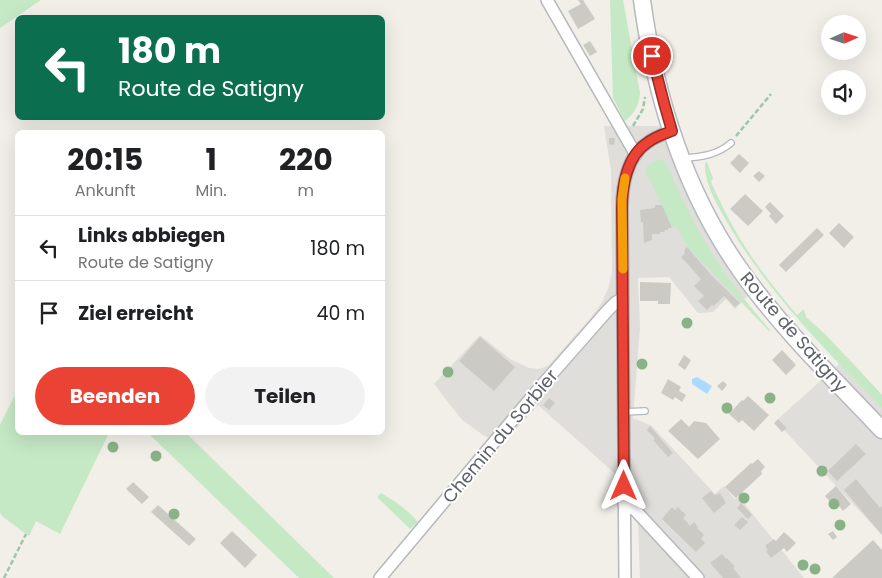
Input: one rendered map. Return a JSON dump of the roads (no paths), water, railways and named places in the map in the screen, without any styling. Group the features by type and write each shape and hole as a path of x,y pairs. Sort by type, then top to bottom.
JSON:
{"street":[{"path":"547,0 636,154"},
{"name":"Route de Satigny","path":"642,0 654,63 672,131 696,193 718,236 741,272 790,332 882,430"},
{"path":"625,578 622,199 625,179 636,154 644,144 672,131"},
{"name":"Chemin du Sorbier","path":"380,578 536,392 608,310 623,298"},
{"path":"624,504 635,510 698,578"}],"lane":[{"path":"682,158 712,154 724,149 731,143"},
{"path":"624,412 646,411"}],"water":[{"path":"697,377 712,386 707,394 692,384 692,379"}]}
